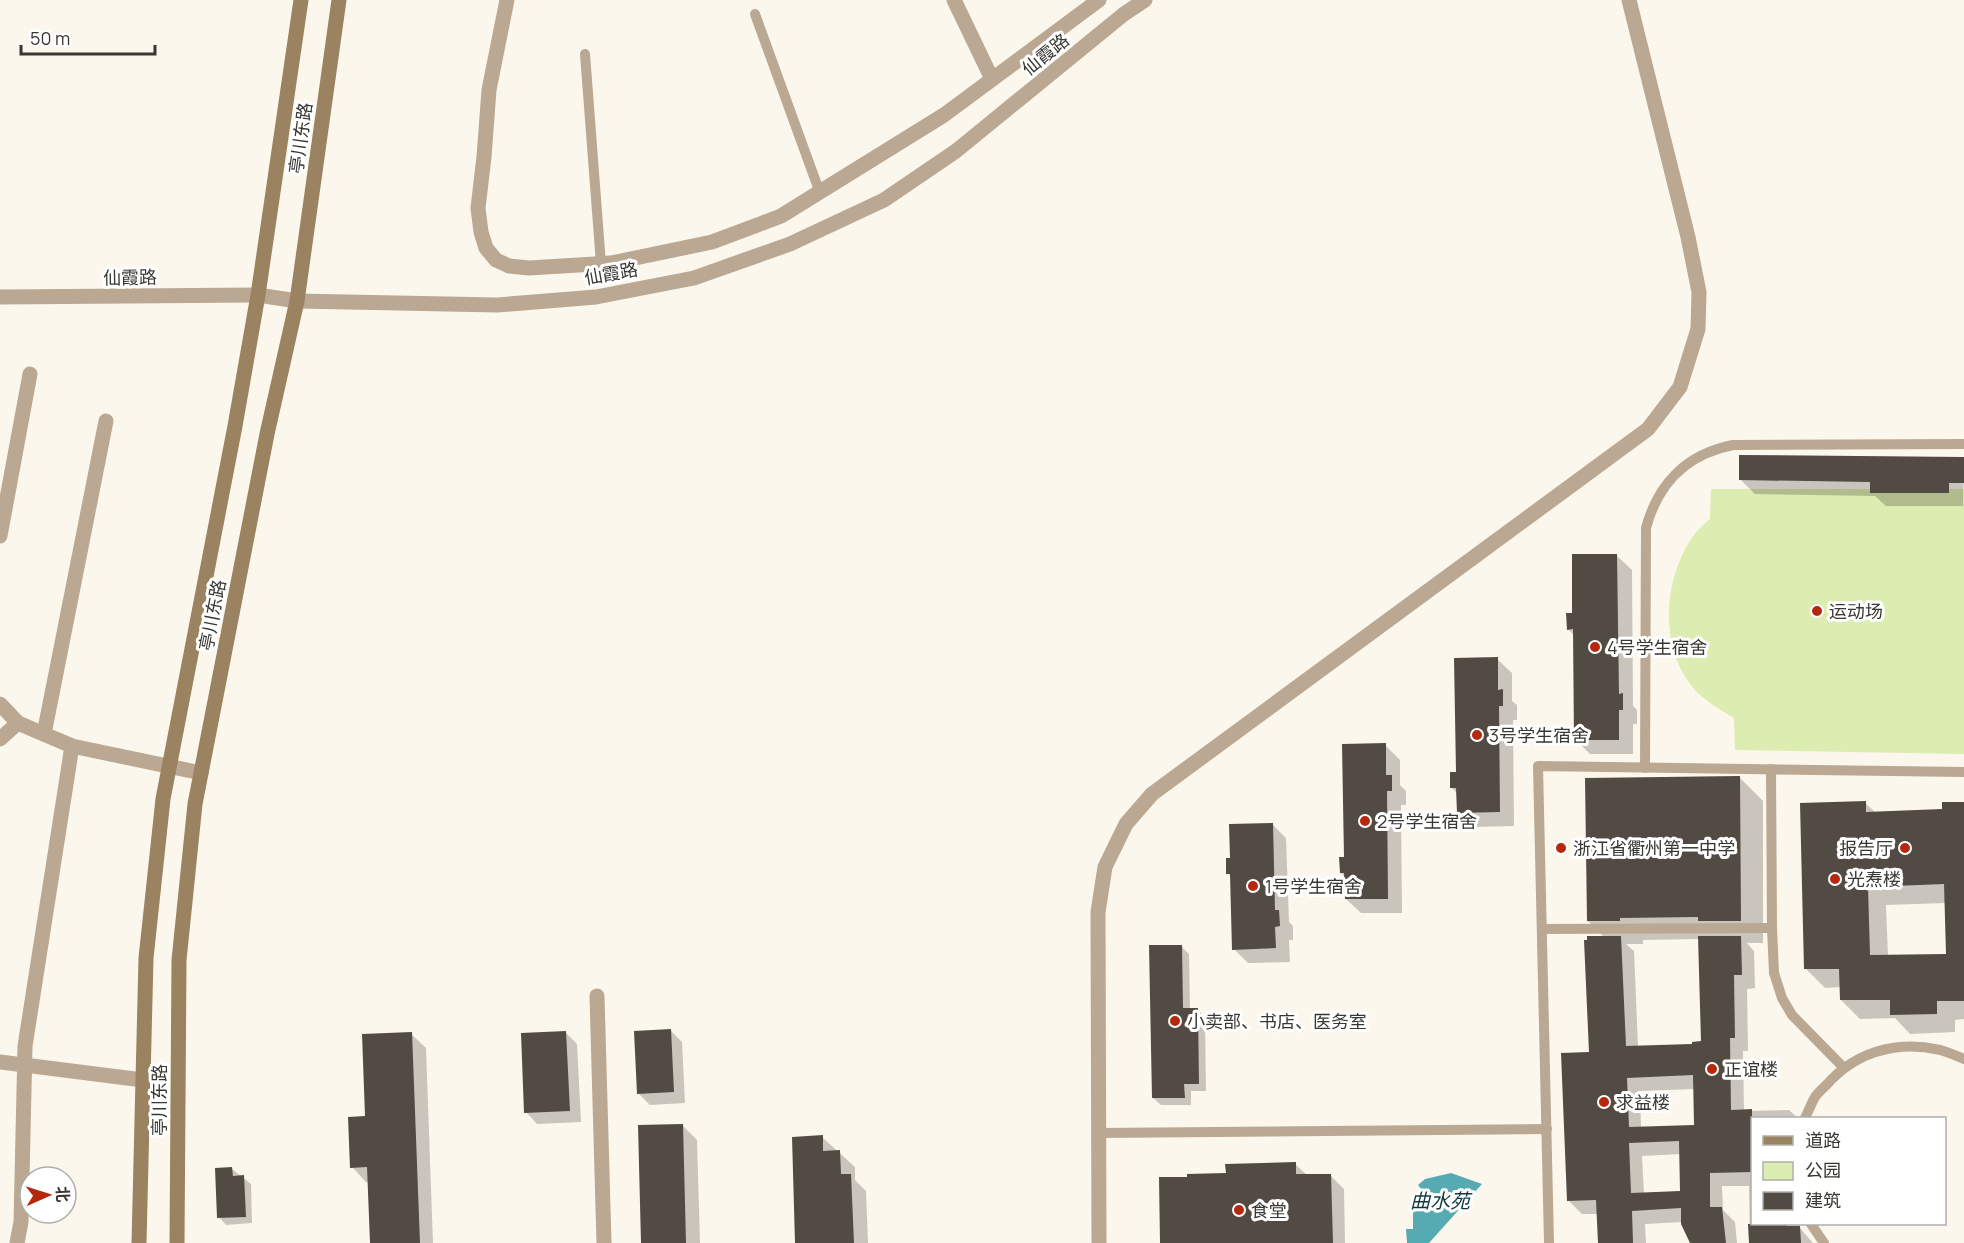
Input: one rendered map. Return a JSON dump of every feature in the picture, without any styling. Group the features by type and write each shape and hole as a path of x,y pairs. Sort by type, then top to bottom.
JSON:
{"main road":[{"name":"亭川东路","path":"140,1243 146,958 163,798 258,295 301,0"},
{"name":"亭川东路","path":"177,1243 179,960 195,804 267,434 297,301 339,0"}],"street":[{"path":"507,0 489,90 478,208 486,248 496,260 509,266 529,268 602,264 712,242 781,216 944,115 1099,0"},
{"path":"954,0 992,79"},
{"name":"仙霞路","path":"0,297 258,295 297,301 497,305 596,297 694,278 790,244 884,200 957,151 1124,14 1145,0"},
{"path":"1099,1243 1098,912 1105,867 1126,824 1152,794 1648,429 1680,387 1698,329 1699,292 1688,237 1629,0"},
{"path":"0,537 30,374"},
{"path":"44,734 106,421"},
{"path":"0,704 18,723 72,746 201,773"},
{"path":"0,739 18,723"},
{"path":"18,1243 21,1222 25,1046 72,746"},
{"path":"597,996 604,1243"},
{"path":"0,1062 143,1080"}],"lane":[{"path":"755,14 820,193"},
{"path":"585,54 602,264"},
{"path":"1645,768 1646,528 1651,509 1666,484 1689,462 1713,449 1733,445 1964,444"},
{"path":"1549,1243 1538,766 1964,772"},
{"path":"1772,769 1774,973 1782,998 1792,1016 1844,1067"},
{"path":"1542,929 1772,928"},
{"path":"1806,1117 1815,1096 1844,1067 1875,1051 1911,1045 1946,1050 1964,1059"},
{"path":"1099,1133 1547,1129"},
{"path":"1812,1225 1824,1243"}],"green space":[{"name":"运动场","path":"1711,489 1964,489 1964,754 1735,750 1734,718 1705,699 1690,684 1680,668 1673,649 1670,630 1671,589 1676,570 1694,535 1710,519"}],"water":[{"name":"曲水苑","path":"1451,1173 1482,1184 1429,1243 1407,1243 1406,1229 1413,1229 1413,1205 1422,1190 1418,1185 1425,1179"}],"building":[{"path":"1739,455 1964,457 1964,483 1949,483 1949,493 1870,493 1870,482 1739,480"},
{"name":"4号学生宿舍","path":"1572,554 1617,554 1619,694 1623,693 1623,710 1619,710 1619,740 1574,740 1573,629 1567,630 1566,613 1572,613"},
{"name":"3号学生宿舍","path":"1498,657 1498,690 1503,689 1503,706 1499,706 1500,812 1457,813 1456,788 1450,788 1450,772 1456,772 1454,658"},
{"name":"2号学生宿舍","path":"1386,743 1386,775 1392,775 1392,791 1387,791 1388,899 1345,899 1344,873 1340,873 1339,857 1344,857 1342,744"},
{"path":"1740,776 1741,921 1698,921 1698,917 1620,918 1620,921 1587,921 1585,778"},
{"path":"1866,801 1866,812 1942,809 1942,802 1964,802 1964,1001 1937,1001 1937,1014 1890,1015 1890,1000 1840,1000 1839,969 1804,969 1800,803","holes":["1944,884 1946,954 1870,955 1868,887"]},
{"name":"1号学生宿舍","path":"1273,823 1275,910 1279,910 1280,926 1275,927 1276,948 1232,950 1230,874 1226,874 1226,858 1230,858 1229,824"},
{"path":"1587,936 1621,936 1626,1046 1692,1044 1692,1042 1701,1041 1698,936 1741,936 1742,975 1734,975 1735,1038 1730,1038 1731,1110 1752,1109 1751,1172 1710,1173 1710,1207 1722,1207 1726,1243 1690,1243 1681,1224 1681,1208 1632,1211 1633,1243 1598,1243 1596,1200 1567,1201 1561,1053 1589,1052 1584,940 1587,940","holes":["1693,1075 1694,1125 1629,1127 1627,1078","1679,1141 1680,1191 1631,1193 1629,1143"]},
{"name":"小卖部、书店、医务室","path":"1149,945 1182,945 1183,1008 1198,1008 1199,1084 1184,1084 1185,1098 1152,1098"},
{"path":"671,1029 674,1092 637,1094 634,1031"},
{"path":"566,1031 570,1111 524,1113 521,1033"},
{"path":"412,1032 420,1243 370,1243 367,1167 350,1168 348,1117 365,1116 362,1034"},
{"path":"683,1124 686,1243 641,1243 638,1125"},
{"path":"823,1135 823,1151 840,1150 841,1174 851,1174 854,1243 795,1243 792,1137"},
{"name":"食堂","path":"1296,1162 1296,1174 1331,1174 1333,1243 1160,1243 1159,1177 1226,1173 1225,1164"},
{"path":"232,1167 233,1176 244,1175 246,1217 217,1218 215,1168"},
{"path":"1748,1224 1800,1226 1801,1243 1749,1243"}],"place":[{"name":"运动场","path":"1817,611"},
{"name":"4号学生宿舍","path":"1595,647"},
{"name":"3号学生宿舍","path":"1477,735"},
{"name":"2号学生宿舍","path":"1365,821"},
{"name":"浙江省衢州第一中学","path":"1561,848"},
{"name":"报告厅","path":"1905,848"},
{"name":"光焘楼","path":"1835,879"},
{"name":"1号学生宿舍","path":"1253,886"},
{"name":"小卖部、书店、医务室","path":"1175,1021"},
{"name":"正谊楼","path":"1712,1069"},
{"name":"求益楼","path":"1604,1102"},
{"name":"食堂","path":"1239,1210"}]}
